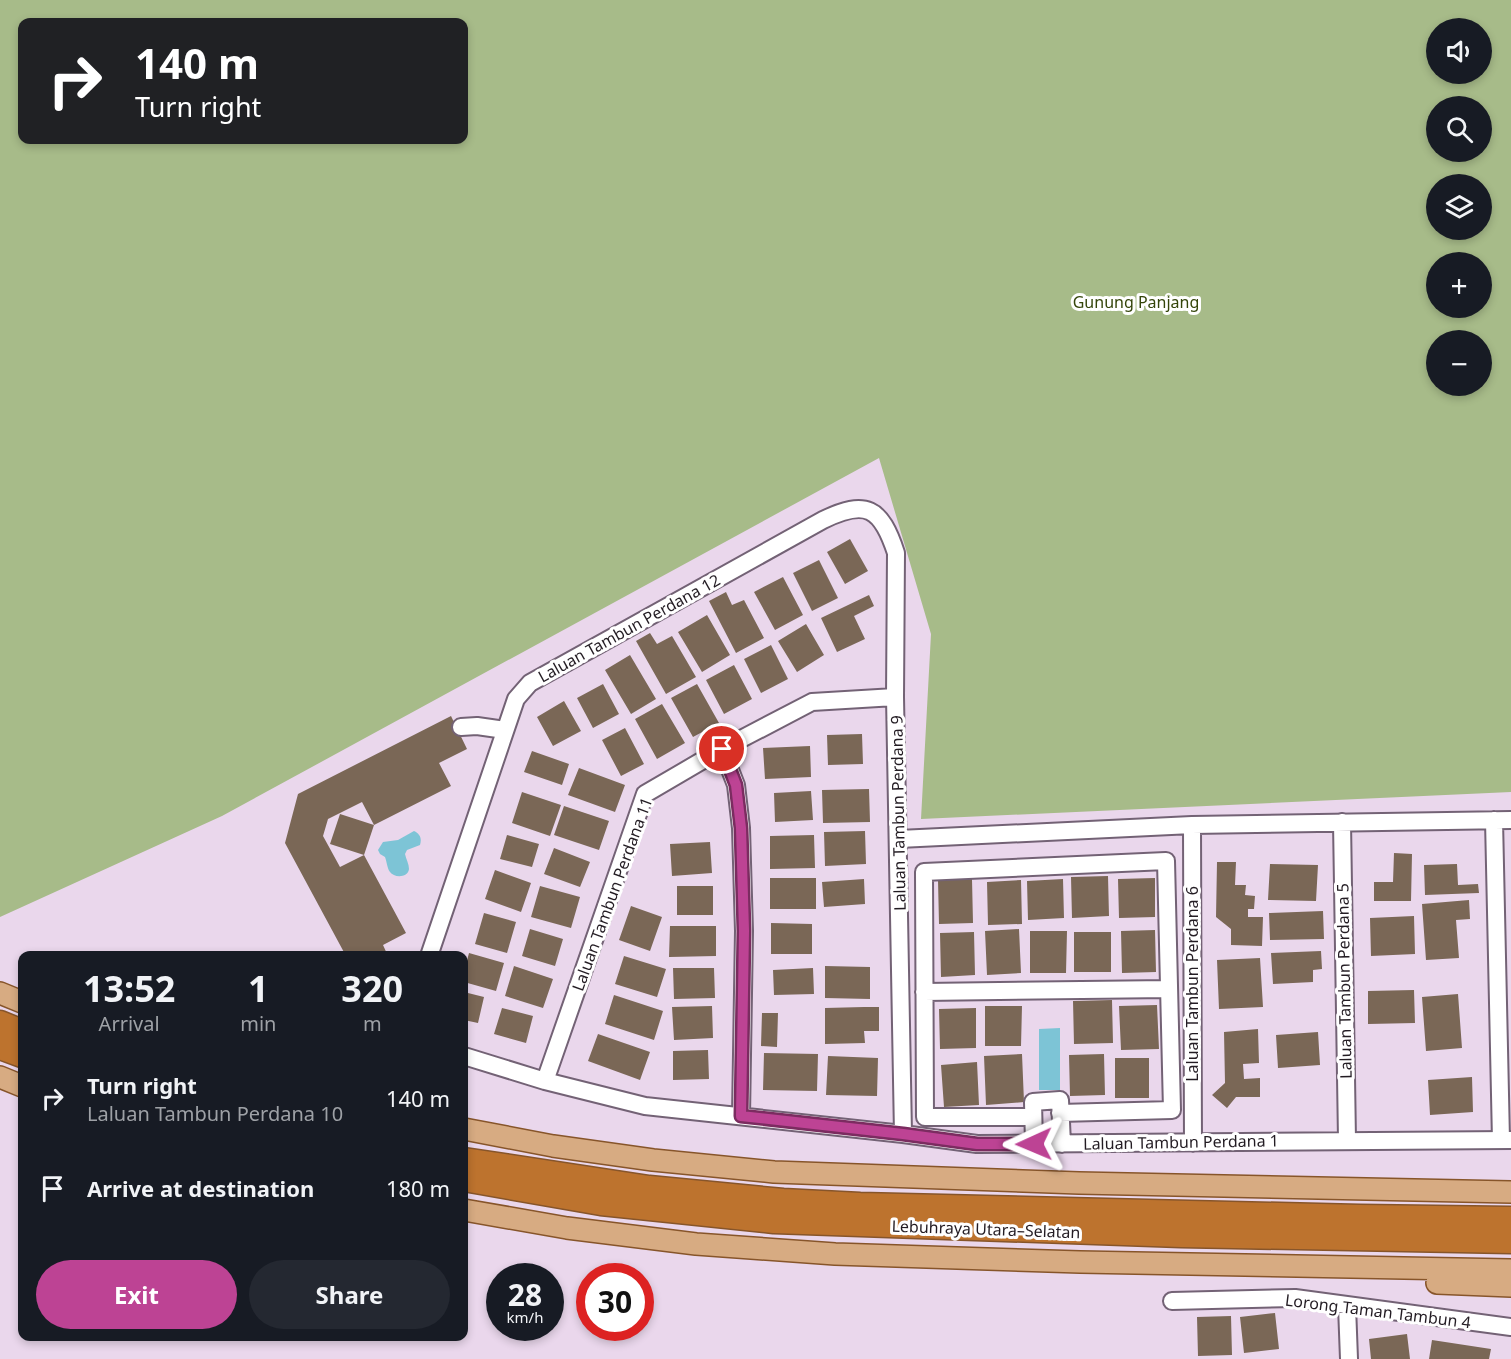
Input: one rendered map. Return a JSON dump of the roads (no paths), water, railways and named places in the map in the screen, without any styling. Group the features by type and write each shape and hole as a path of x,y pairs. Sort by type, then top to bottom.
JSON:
{"highway":[{"path":"0,1023 18,1030"},
{"path":"0,1047 18,1054"},
{"name":"Lebuhraya Utara–Selatan","path":"468,1161 649,1188 838,1204 1360,1218 1511,1219"},
{"name":"Lebuhraya Utara–Selatan","path":"468,1180 601,1203 774,1221 1181,1235 1511,1241"}],"main road":[{"path":"0,993 18,1000"},
{"path":"0,1077 18,1084"},
{"path":"468,1130 553,1146 653,1160 774,1172 1046,1182 1511,1192"},
{"path":"468,1211 567,1228 696,1244 835,1254 1511,1270"},
{"path":"1230,1264 1273,1276 1511,1286"}],"street":[{"name":"Laluan Tambun Perdana 9","path":"860,507 878,516 890,534 896,553 903,1134"},
{"name":"Laluan Tambun Perdana 12","path":"431,951 516,699 530,683 823,520 841,511 860,507"},
{"name":"Laluan Tambun Perdana 11","path":"545,1081 645,794 722,749 812,702 896,697"},
{"path":"461,727 477,726 505,730"},
{"path":"722,749 736,785 741,828 744,931 741,1116"},
{"path":"898,838 1192,825 1503,820 1506,1140"},
{"name":"Laluan Tambun Perdana 5","path":"1342,822 1347,1140"},
{"name":"Laluan Tambun Perdana 6","path":"1192,825 1193,1143"},
{"path":"1033,1117 925,1117 924,872 1166,861 1172,1110 1060,1113"},
{"path":"924,992 1169,989"},
{"name":"Laluan Tambun Perdana 1","path":"468,1057 545,1081 645,1106 977,1144 1506,1140"},
{"path":"1034,1144 1033,1102 1060,1100 1062,1144"},
{"name":"Lorong Taman Tambun 4","path":"1172,1301 1294,1298 1511,1327"},
{"path":"1347,1306 1349,1359"}],"water":[{"path":"414,831 418,833 421,840 420,845 407,850 405,854 409,867 408,872 401,876 392,874 385,857 378,850 383,842 398,840"},
{"path":"1060,1028 1060,1090 1039,1090 1039,1029"}],"park label":[{"name":"Gunung Panjang","path":"1136,302"}]}
